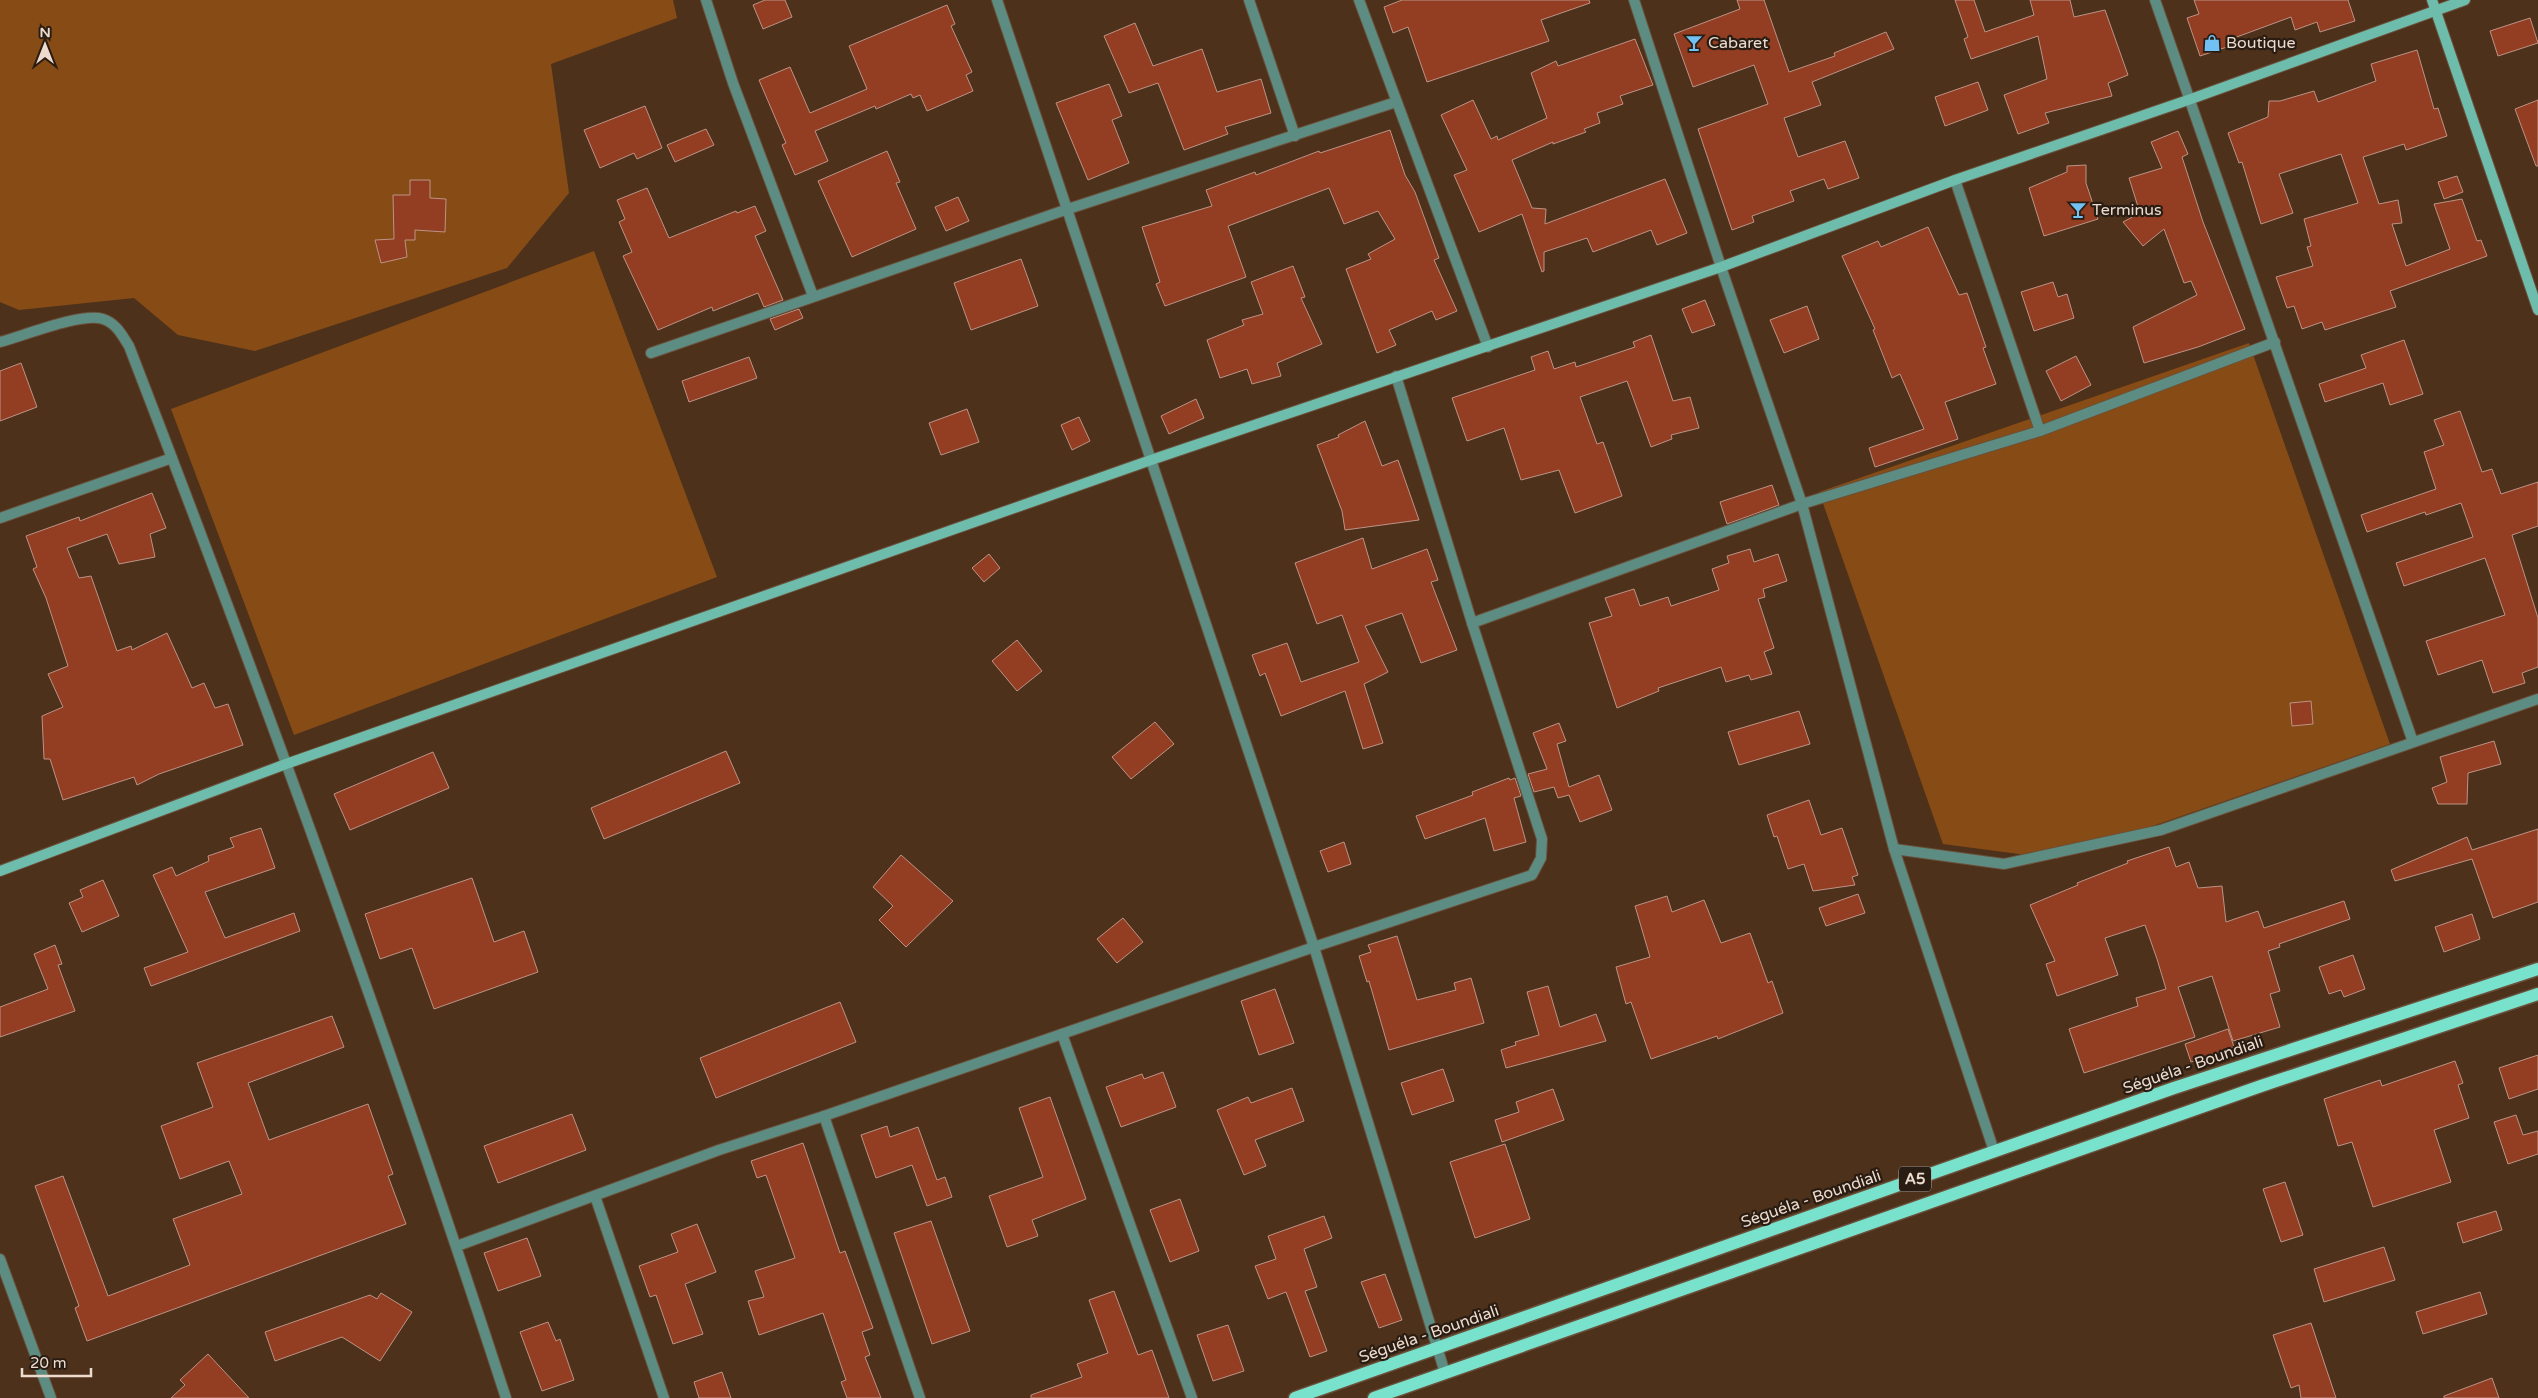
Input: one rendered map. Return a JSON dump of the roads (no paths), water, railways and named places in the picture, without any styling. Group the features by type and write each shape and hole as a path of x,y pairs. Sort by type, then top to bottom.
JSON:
{"main road":[{"name":"Séguéla - Boundiali","path":"1295,1398 2174,1088 2538,969"},
{"name":"A5","path":"1374,1398 2261,1086 2538,994"}],"street":[{"path":"706,0 734,83 812,296"},
{"path":"997,0 1314,947 1439,1348 1445,1373"},
{"path":"1249,0 1294,136"},
{"path":"1359,0 1488,347"},
{"path":"1634,0 1721,267 1802,504 1894,849 1994,1152"},
{"path":"2155,0 2413,742"},
{"path":"2432,0 2538,310"},
{"path":"0,871 286,764 1151,460 1721,267 1955,180 2191,99 2464,0"},
{"path":"651,353 1068,209 1396,102"},
{"path":"1955,180 2040,431"},
{"path":"0,342 86,318 102,319 118,328 129,346 286,764 457,1246 506,1398"},
{"path":"1472,623 1802,504 2040,431 2275,342"},
{"path":"457,1246 719,1150 824,1116 1314,947 1532,875 1541,858 1542,839 1472,623 1396,376"},
{"path":"0,518 172,458"},
{"path":"1894,849 2004,864 2161,830 2538,699"},
{"path":"1062,1034 1192,1398"},
{"path":"824,1116 920,1398"},
{"path":"595,1196 664,1398"},
{"path":"0,1258 51,1398"}],"place":[{"name":"Cabaret","path":"1694,43"},
{"name":"Boutique","path":"2212,43"},
{"name":"Terminus","path":"2078,210"}]}
